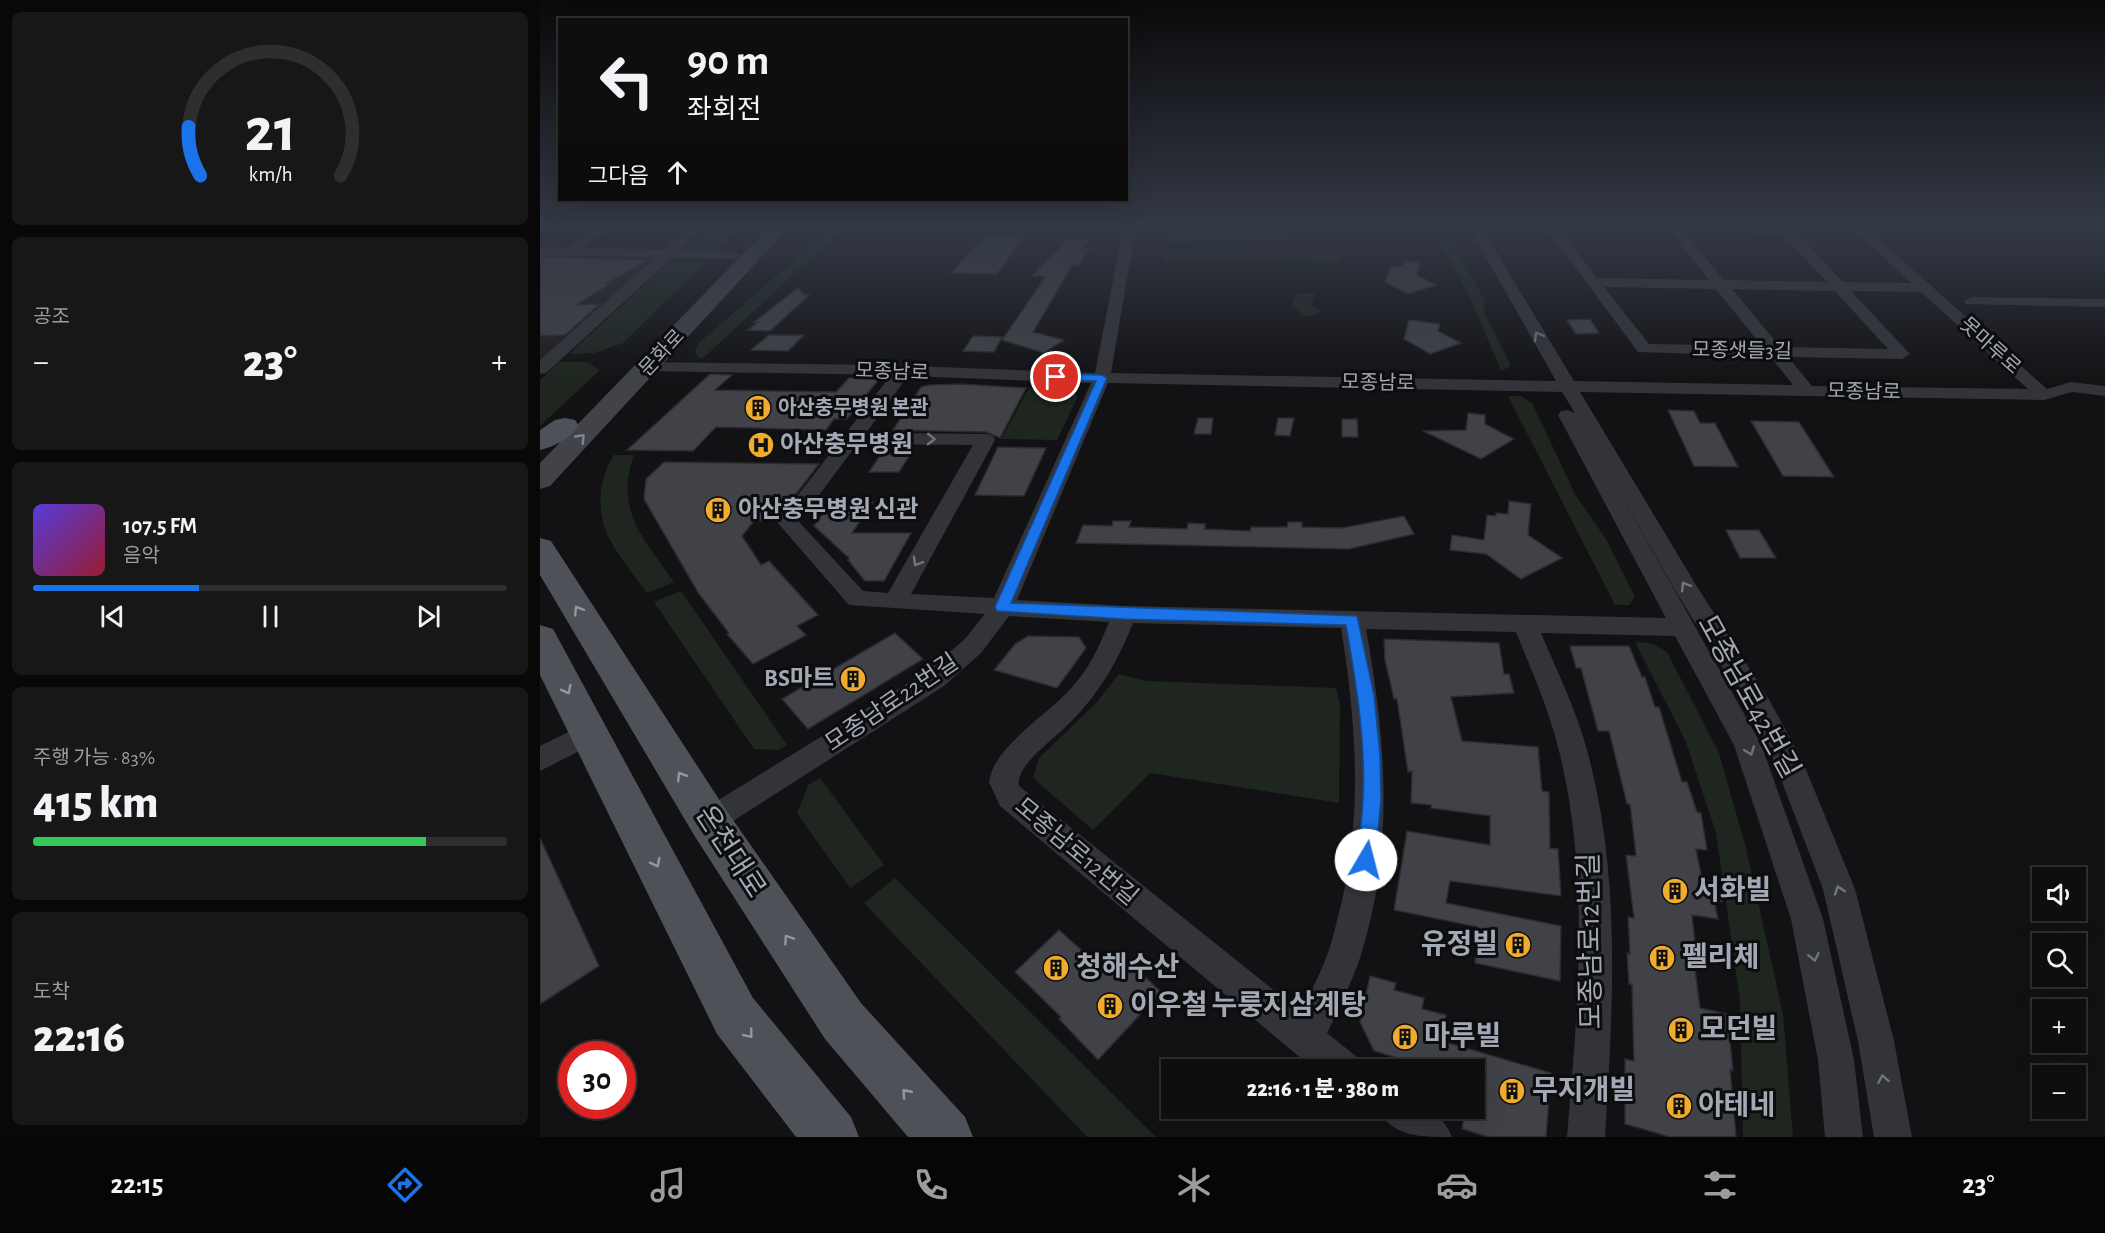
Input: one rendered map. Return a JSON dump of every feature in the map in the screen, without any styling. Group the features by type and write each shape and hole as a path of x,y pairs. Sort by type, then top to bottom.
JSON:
{"main road":[{"name":"문화로","path":"540,451 711,278"},
{"name":"문화로","path":"540,480 732,278"},
{"path":"540,442 565,426"},
{"name":"온천대로","path":"540,548 709,820 843,1021 945,1137"},
{"path":"540,638 735,1016 831,1137"}],"street":[{"path":"540,369 640,278"},
{"name":"모종남로22번길","path":"709,820 935,679 964,656 990,628 1002,607 1102,378 1120,278"},
{"path":"1492,278 1559,387"},
{"path":"1502,278 1559,387"},
{"name":"모종샛들3길","path":"1590,278 1644,349 1902,354 1831,278"},
{"path":"1715,278 1807,391"},
{"name":"못마루로","path":"1914,278 2044,396"},
{"path":"1593,282 1925,288"},
{"path":"1971,301 2105,303"},
{"name":"모종남로","path":"649,366 1102,378 2044,396 2071,387 2105,391"},
{"path":"902,372 788,522 857,599 1124,614 1683,627"},
{"name":"모종남로42번길","path":"1559,387 1683,627 1747,744 1807,919 1836,1060 1844,1137"},
{"name":"모종남로42번길","path":"1559,387 1758,703 1788,760 1839,889 1876,1041 1893,1137"},
{"path":"852,438 986,440 895,601"},
{"name":"모종남로12번길","path":"1124,614 1099,671 1081,696 1017,758 1006,773 1003,785 1010,797 1330,1059"},
{"path":"1306,1040 1342,960 1359,898 1369,840 1372,755 1366,695 1352,620"},
{"name":"모종남로12번길","path":"1525,624 1570,743 1585,807 1596,895 1596,1003 1586,1137"},
{"path":"540,759 589,733"},
{"path":"1410,1119 1433,1137"}],"shaded area":[{"path":"540,278 632,278 569,337 540,360"},
{"path":"651,278 690,278 623,343 594,353 569,354"},
{"path":"774,278 790,278 702,359 695,352 699,343"},
{"path":"1460,278 1472,278 1485,301 1483,310 1511,366 1501,371 1472,301"},
{"path":"1297,293 1314,293 1312,305 1322,311 1306,317 1292,305"},
{"path":"559,362 586,362 600,370 540,426 540,380"},
{"path":"1029,388 1070,389 1078,396 1057,440 1001,439"},
{"path":"1508,396 1521,396 1532,403 1576,496 1606,539 1635,597 1629,605 1615,605"},
{"path":"614,455 634,455 629,474 630,508 643,537 674,582 647,593 609,539 603,521 601,492 605,472"},
{"path":"681,591 787,745 778,750 754,749 654,602"},
{"path":"1635,642 1651,643 1667,652 1719,753 1746,848 1783,1014 1793,1137 1743,1137 1740,1000 1716,833 1686,742"},
{"path":"1119,674 1147,681 1336,688 1340,705 1339,803 1150,773 1093,830 1033,778 1039,758 1096,703"},
{"path":"820,778 884,865 850,888 797,813 808,785"},
{"path":"895,878 1156,1137 1087,1137 864,903"}],"building":[{"path":"540,278 616,278 607,283 612,283 576,305 600,304 565,335 540,336"},
{"path":"1045,278 1064,278 1033,332 1064,340 1044,353 1002,340"},
{"path":"1386,278 1423,278 1436,285 1408,294 1385,282"},
{"path":"798,288 804,295 809,295 770,331 748,330 758,322 754,322"},
{"path":"1590,319 1599,333 1576,334 1567,320"},
{"path":"1409,320 1440,324 1438,331 1461,343 1430,354 1404,339"},
{"path":"769,335 804,335 788,351 751,350"},
{"path":"973,336 1002,337 994,352 963,351"},
{"name":"아산충무병원 본관","path":"710,374 732,375 715,390 836,392 849,378 880,378 847,419 834,419 826,430 716,427 693,451 627,450"},
{"path":"960,384 1026,388 1000,438 986,432 893,430 921,387"},
{"path":"1668,410 1694,411 1700,423 1715,423 1738,467 1694,466"},
{"path":"1468,413 1485,415 1485,424 1514,439 1481,459 1423,431 1466,430"},
{"path":"1198,418 1213,418 1211,434 1194,434"},
{"path":"1278,418 1294,418 1290,436 1275,435"},
{"path":"1342,419 1357,419 1358,437 1342,437"},
{"path":"1751,421 1799,422 1834,477 1783,476"},
{"path":"998,447 1046,448 1024,496 975,495"},
{"path":"881,454 910,455 899,472 869,472"},
{"name":"아산충무병원 신관","path":"664,462 819,464 775,521 754,521 742,536 761,565 769,561 818,615 797,626 806,635 753,664 727,634 729,633 699,594 644,499 646,479"},
{"path":"832,501 873,502 852,533 911,533 884,581 865,581 848,560 849,558 814,526"},
{"path":"1509,501 1531,504 1528,535 1562,558 1521,579 1486,554 1450,550 1452,535 1484,540 1487,515 1508,514"},
{"path":"1404,516 1414,534 1349,549 1076,543 1083,525 1112,526 1113,521 1131,521 1129,527 1187,529 1188,523 1205,524 1205,529 1250,531 1251,527 1287,527 1288,522 1302,522 1302,527 1342,528"},
{"path":"1726,530 1759,530 1776,558 1740,558"},
{"name":"BS마트","path":"895,633 923,659 808,729 782,699"},
{"path":"1028,636 1079,637 1086,648 1057,688 994,670 1015,644"},
{"path":"1384,639 1499,643 1504,674 1509,674 1514,693 1451,697 1462,741 1538,747 1542,791 1549,792 1550,848 1558,849 1561,896 1450,881 1446,903 1561,926 1560,981 1475,963 1478,927 1394,910 1407,831 1490,845 1490,816 1411,803 1412,771 1408,772 1397,699 1394,699 1385,660"},
{"path":"1570,646 1629,646 1642,677 1645,677 1655,707 1659,707 1682,782 1687,782 1697,812 1701,813 1707,850 1696,849 1702,880 1718,882 1722,902 1714,900 1718,919 1692,915 1697,962 1694,961 1700,1008 1727,1014 1733,1070 1730,1069 1736,1137 1670,1137 1625,1124 1625,1059 1634,1061 1632,984 1629,984 1627,953 1630,954 1628,917 1634,918 1626,855 1636,856 1630,804 1627,804 1609,731 1598,731 1581,668 1576,668"},
{"path":"540,838 599,966 540,1004"},
{"path":"1059,930 1106,972 1122,955 1161,992 1098,1060 1059,1019 1061,1017 1015,972"},
{"path":"1370,976 1396,983 1394,990 1424,998 1422,1009 1446,1015 1442,1041 1551,1073 1546,1137 1488,1137 1462,1129 1463,1119 1485,1119 1485,1059 1400,1059 1374,1051 1360,1022"}],"place":[{"name":"아산충무병원 본관","path":"758,408"},
{"name":"아산충무병원","path":"761,445"},
{"name":"아산충무병원 신관","path":"718,510"},
{"name":"BS마트","path":"853,679"},
{"name":"서화빌","path":"1675,891"},
{"name":"유정빌","path":"1518,945"},
{"name":"펠리체","path":"1662,958"},
{"name":"청해수산","path":"1056,968"},
{"name":"이우철 누룽지삼계탕","path":"1110,1006"},
{"name":"모던빌","path":"1681,1030"},
{"name":"마루빌","path":"1405,1037"},
{"name":"무지개빌","path":"1512,1091"},
{"name":"아테네","path":"1679,1106"}],"route":[{"path":"1056,377 1102,378 1002,607 1124,614 1352,620 1366,695 1372,755 1372,800 1366,860"}]}
